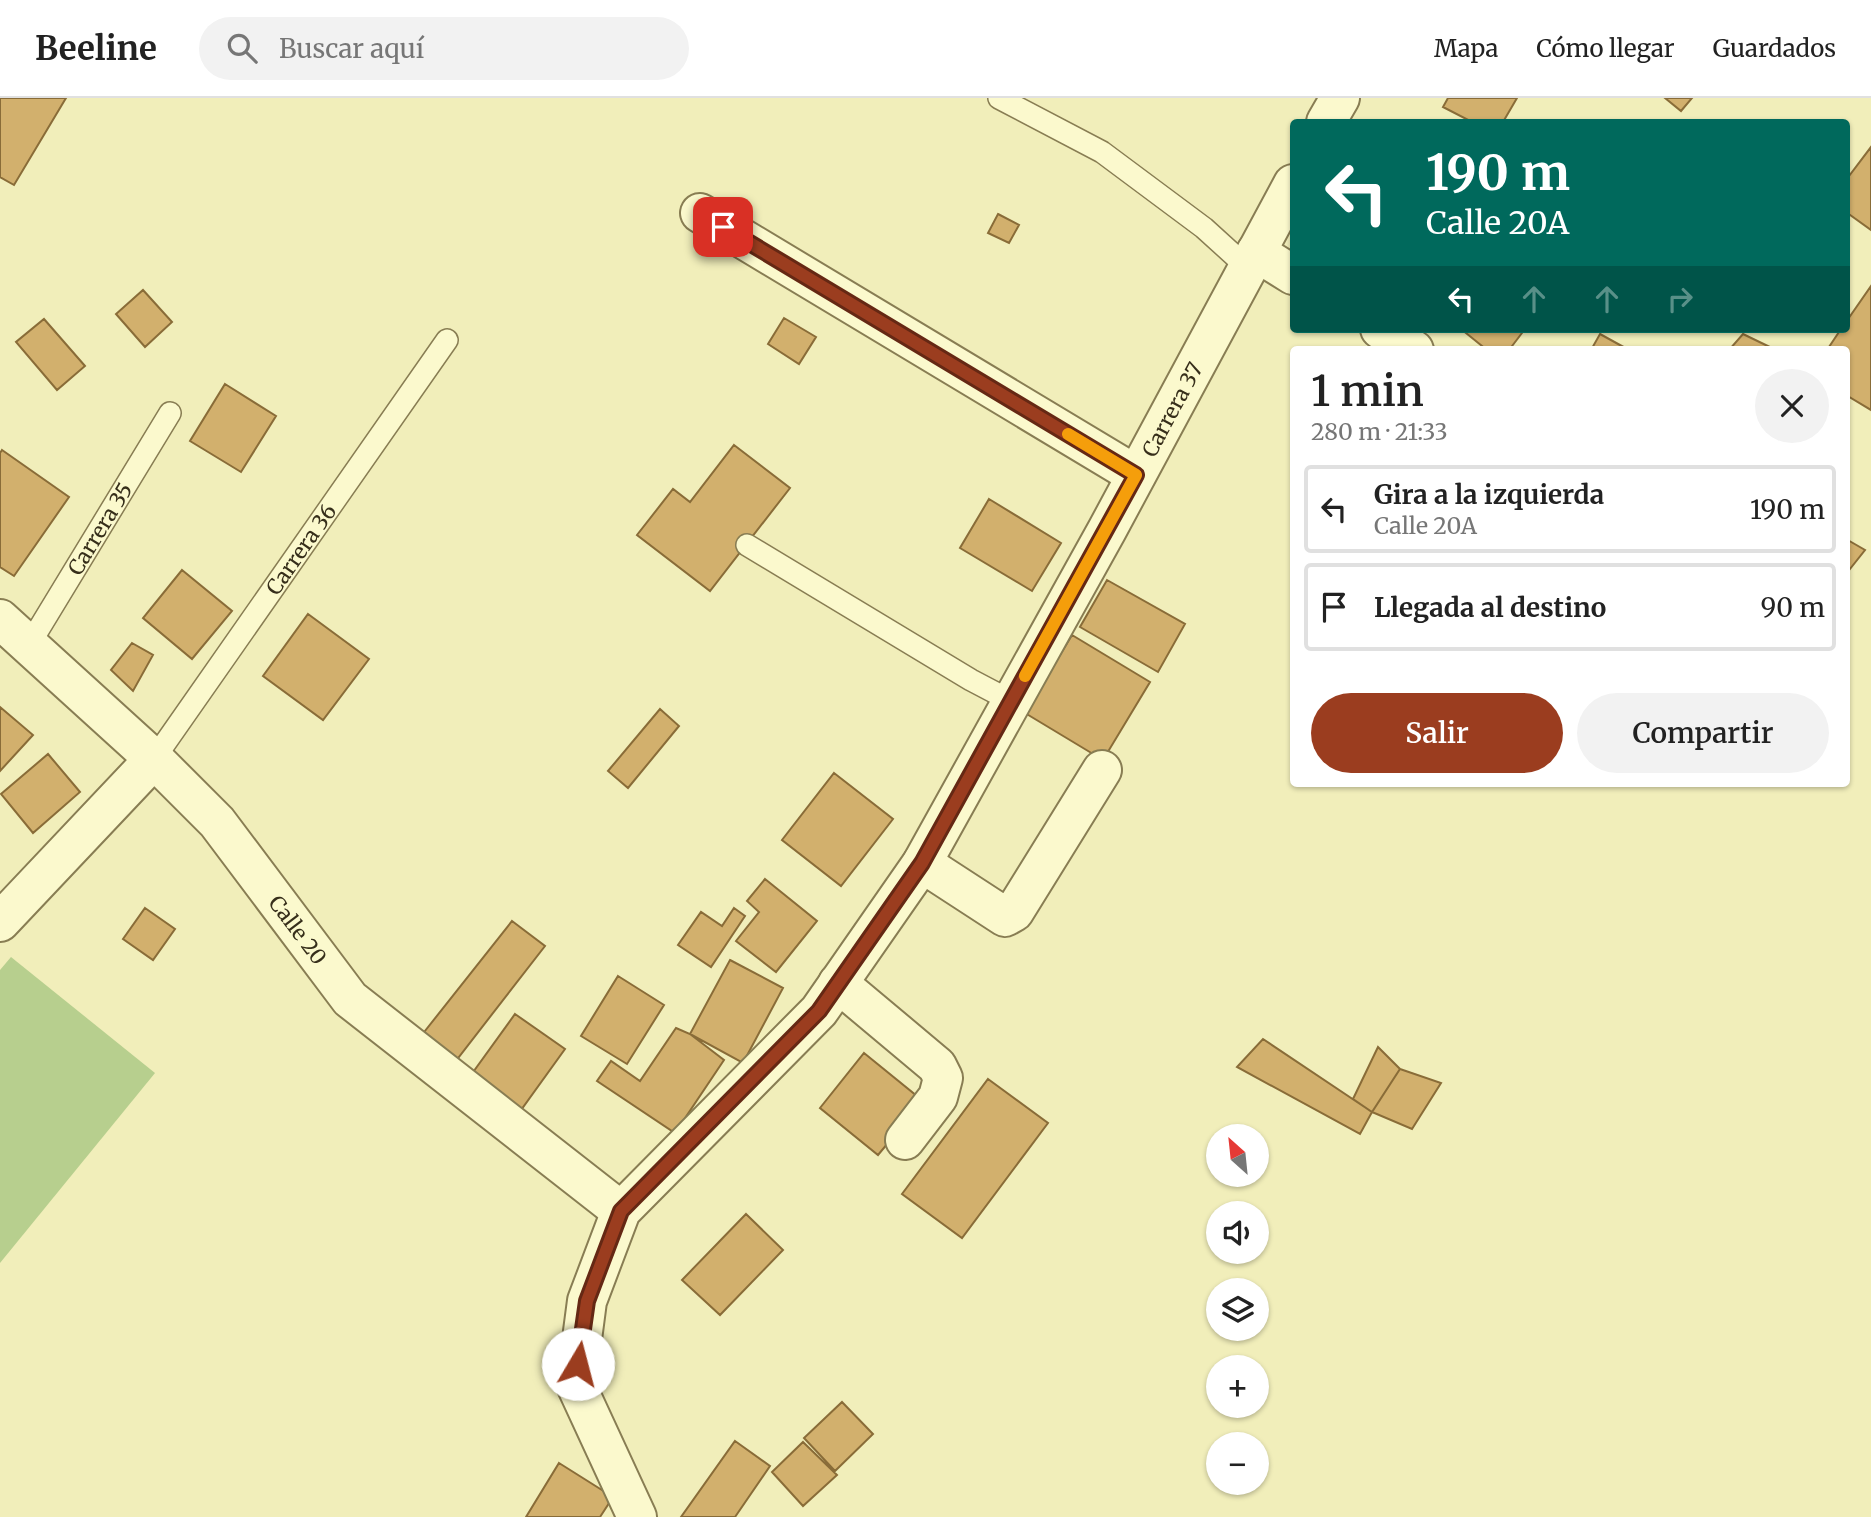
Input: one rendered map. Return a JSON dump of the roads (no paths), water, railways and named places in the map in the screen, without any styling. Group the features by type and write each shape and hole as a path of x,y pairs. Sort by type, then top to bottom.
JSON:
{"street":[{"path":"1328,119 1340,98"},
{"name":"Carrera 37","path":"637,1517 576,1385 587,1301 621,1211 819,1011 922,863 1290,190"},
{"path":"699,214 1136,475"},
{"path":"1252,260 1290,274"},
{"path":"1386,333 1408,346"},
{"name":"Calle 20","path":"0,619 154,759 217,822 350,999 621,1211"},
{"path":"0,922 154,759"},
{"path":"922,863 1005,917 1014,912 1102,770"},
{"path":"838,983 937,1066 943,1078 937,1097 905,1140"}],"lane":[{"path":"999,98 1102,152 1252,260"},
{"name":"Carrera 36","path":"154,759 447,340"},
{"name":"Carrera 35","path":"29,645 170,413"},
{"path":"747,545 959,673 1011,701"}]}
